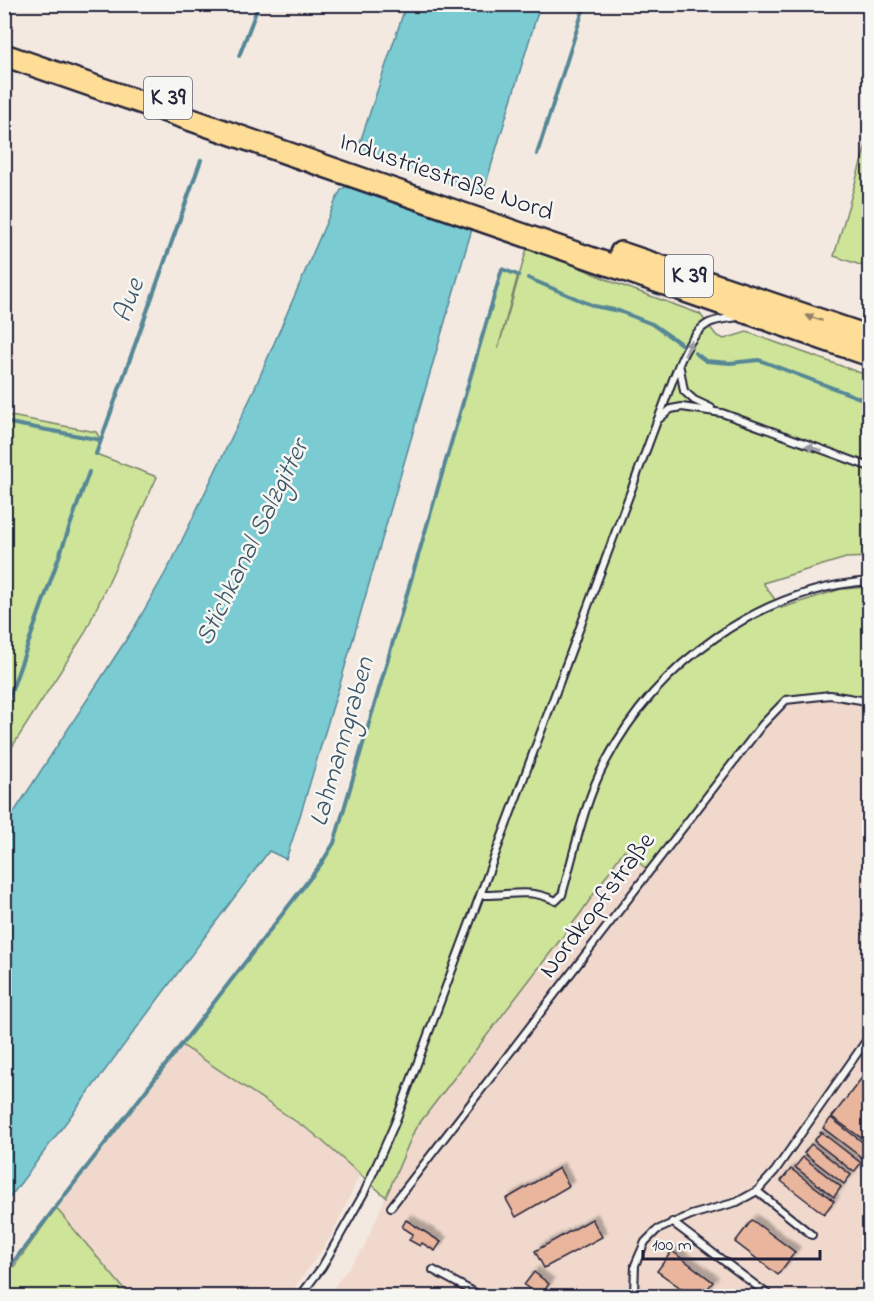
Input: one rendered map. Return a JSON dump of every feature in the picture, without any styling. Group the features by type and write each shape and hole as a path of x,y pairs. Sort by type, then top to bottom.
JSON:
{"highway":[{"name":"Industriestraße Nord","path":"4,42 329,160 506,221 870,337"},
{"name":"Industriestraße Nord","path":"4,55 329,160"},
{"name":"Industriestraße Nord","path":"506,221 755,316 870,355"}],"lane":[{"path":"300,1296 322,1268 364,1193 395,1123 657,421 690,341 707,324 719,320 755,316"},
{"path":"680,366 681,381 688,397 722,413 870,467"},
{"path":"657,421 671,409 682,407 722,413"},
{"path":"481,895 530,892 556,901 562,895 594,788 605,762 629,722 666,678 712,641 750,615 780,602 842,583 870,581"},
{"name":"Nordkopfstraße","path":"392,1207 762,725 786,700 830,695 861,700 870,707"},
{"path":"638,1296 634,1293 635,1265 645,1242 657,1230 672,1222 737,1202 757,1191 775,1170 870,1035"},
{"path":"757,1191 812,1235"},
{"path":"672,1222 770,1296"},
{"path":"434,1270 481,1296"}],"shaded area":[{"path":"759,666 869,700 869,1296 327,1296 364,1247 415,1129 580,914"},
{"path":"182,1045 313,1133 360,1174 331,1237 289,1296 130,1296 56,1208"}],"green space":[{"path":"869,135 869,268 834,256"},
{"path":"528,245 615,283 700,314 716,335 724,339 747,332 869,376 869,557 846,558 763,583 781,608 841,589 869,587 869,706 861,700 830,695 786,700 762,725 649,871 624,850 580,914 415,1129 386,1197 313,1133 182,1045 321,864 334,843 502,269 518,275 498,349"},
{"path":"5,415 96,432 101,440 96,454 157,477 85,633 5,758"},
{"path":"56,1208 130,1296 5,1296 5,1279"}],"water":[{"name":"Stichkanal Salzgitter","path":"406,5 540,5 466,249 340,684 286,859 269,851 5,1204 5,826 135,626 172,561 250,399 335,202 345,187"}],"pier":[{"path":"355,152 485,196 474,231 342,185"}],"building":[{"path":"870,1067 870,1144 832,1117"},
{"path":"831,1118 870,1148 870,1154 865,1160 823,1128"},
{"path":"821,1132 861,1163 854,1172 814,1141"},
{"path":"811,1144 851,1175 844,1184 804,1153"},
{"path":"803,1157 841,1187 834,1197 795,1167"},
{"path":"559,1168 569,1186 516,1217 506,1199"},
{"path":"791,1169 834,1201 824,1214 781,1181"},
{"path":"592,1219 602,1237 544,1268 535,1251"},
{"path":"406,1220 441,1242 435,1251 422,1243 420,1246 409,1240 413,1234 402,1227"},
{"path":"752,1220 795,1252 778,1275 735,1242"},
{"path":"672,1251 713,1282 702,1296 692,1296 657,1271"},
{"path":"534,1272 549,1284 540,1296 524,1285"}],"waterway":[{"name":"Aue","path":"239,56 259,4"},
{"name":"Lahmanngraben","path":"537,154 585,4"},
{"name":"Aue","path":"96,454 201,160"},
{"name":"Lahmanngraben","path":"4,1274 321,864 334,843 502,269 518,275"},
{"path":"528,278 594,306 619,311 652,324 684,346"},
{"path":"695,353 706,361 730,363 759,360 870,402"},
{"path":"4,422 101,440"},
{"name":"Aue","path":"4,712 89,472"}]}
